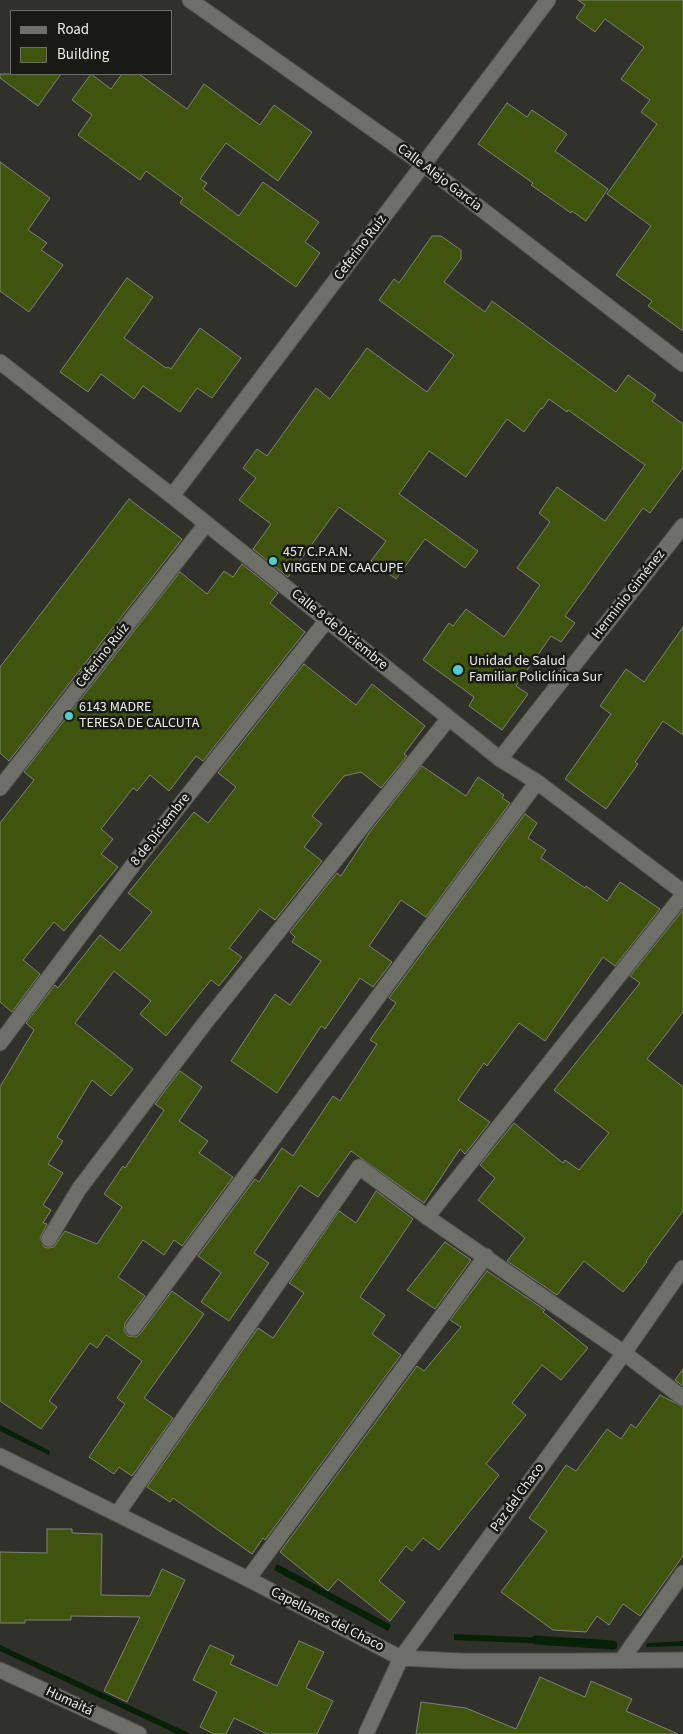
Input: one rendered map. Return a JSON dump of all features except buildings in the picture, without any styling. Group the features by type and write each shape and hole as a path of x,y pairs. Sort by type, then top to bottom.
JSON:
{"street":[{"name":"Calle Alejo Garcia","path":"190,0 424,165 683,364"},
{"name":"Ceferino Ruíz","path":"172,496 548,0"},
{"name":"Calle 8 de Diciembre","path":"0,362 172,496 500,759 537,782 683,893"},
{"name":"Ceferino Ruíz","path":"0,788 206,524"},
{"name":"Herminio Giménez","path":"500,759 683,526"},
{"name":"8 de Diciembre","path":"0,1043 142,853 327,620"},
{"path":"49,1239 79,1189 205,1023 449,718"},
{"path":"133,1328 537,782"},
{"path":"427,1217 683,893"},
{"path":"117,1514 359,1167 427,1217 624,1353 683,1398"},
{"path":"248,1579 486,1256"},
{"name":"Paz del Chaco","path":"366,1734 401,1658 624,1353 683,1268"},
{"name":"Capellanes del Chaco","path":"0,1456 248,1579 401,1658 461,1661 683,1660"},
{"path":"621,1661 683,1573"},
{"name":"Humaitá","path":"0,1670 139,1734"}],"shaded area":[{"path":"0,1425 50,1451 49,1455 0,1431"},
{"path":"277,1564 391,1625 388,1631 274,1570"},
{"path":"454,1634 547,1638 547,1644 454,1640"},
{"path":"683,1641 683,1646 646,1647 647,1643"},
{"path":"0,1645 191,1734 177,1734 0,1651"}],"waterway":[{"path":"536,1640 613,1645"}],"place":[{"name":"457 C.P.A.N. VIRGEN DE CAACUPE","path":"273,561"},
{"name":"Unidad de Salud Familiar Policlínica Sur","path":"458,670"},
{"name":"6143 MADRE TERESA DE CALCUTA","path":"69,716"}]}
